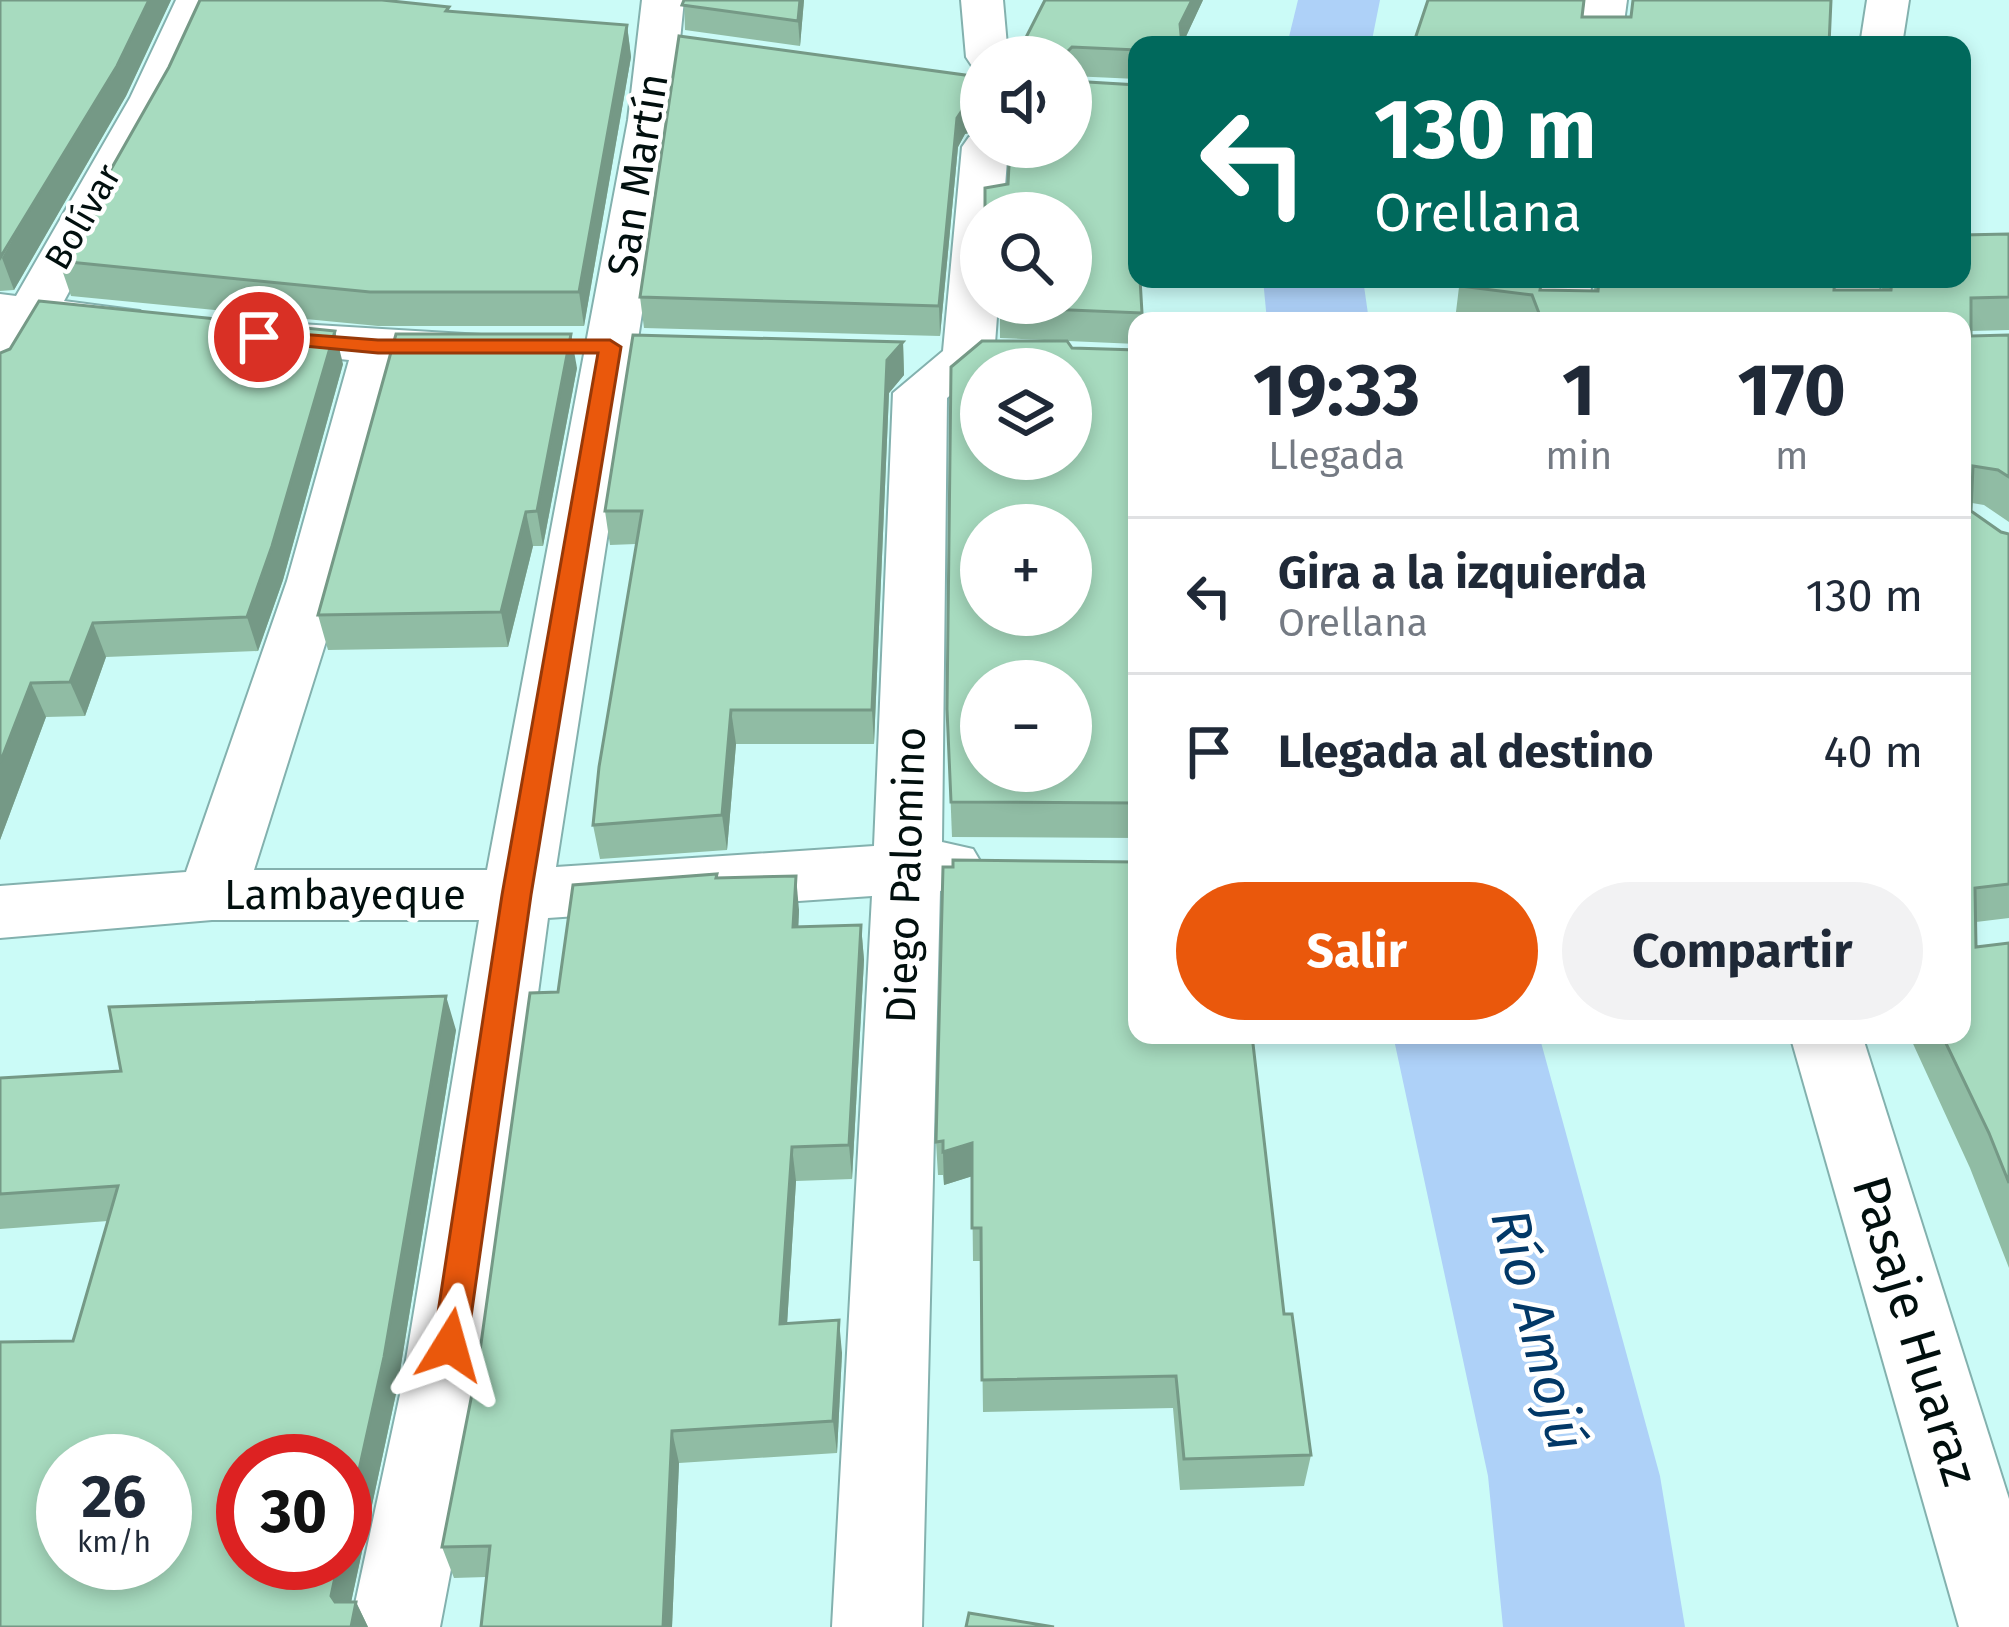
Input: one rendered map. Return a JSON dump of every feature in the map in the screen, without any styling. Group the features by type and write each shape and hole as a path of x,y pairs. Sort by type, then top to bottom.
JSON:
{"street":[{"name":"Bolívar","path":"0,369 15,310 152,98 197,0"},
{"path":"979,36 982,0"},
{"path":"1601,36 1606,0"},
{"path":"1882,36 1888,0"},
{"name":"San Martín","path":"395,1627 443,1390 517,895 587,347 650,121 657,32"},
{"path":"985,168 989,348"},
{"path":"15,310 378,346 587,347"},
{"path":"212,895 316,581 378,346"},
{"path":"897,355 960,357"},
{"name":"Diego Palomino","path":"877,1627 920,392 960,372"},
{"name":"Lambayeque","path":"0,912 212,895 517,895 906,866 998,866"},
{"name":"Pasaje Huaraz","path":"1829,1044 2004,1627"}],"building":[{"path":"0,0 149,0 117,66 0,258"},
{"path":"200,0 382,0 449,7 446,11 627,25 579,292 370,292 59,261 169,67"},
{"path":"684,0 800,0 798,21 682,5"},
{"path":"1045,0 1192,0 1180,24 1181,36 1128,36 1128,50 1092,48 1092,36 1027,36"},
{"path":"1428,0 1584,0 1582,17 1631,17 1633,0 1831,0 1829,36 1416,36"},
{"path":"679,36 960,74 939,306 640,297"},
{"path":"1092,82 1128,84 1128,288 1141,288 1142,312 1092,311 1092,192 985,192 985,188 1008,184 1009,168 1092,168"},
{"path":"2009,234 2009,297 1971,298 1971,312 1539,312 1532,295 1476,288 1971,288 1971,235"},
{"path":"39,301 335,331 247,617 93,623 70,682 31,683 0,763 0,353 10,349"},
{"path":"396,334 571,334 537,511 526,512 501,612 318,615"},
{"path":"633,335 903,342 887,360 872,710 731,710 722,815 593,825 642,511 605,511"},
{"path":"2009,335 2009,477 1973,466 1971,511 1971,336"},
{"path":"982,341 1067,341 1072,348 974,348"},
{"path":"1092,349 1128,350 1128,803 951,802 947,709 951,367 960,359 960,480 1092,480"},
{"path":"1971,511 2009,534 2009,884 1975,888 1976,947 2009,943 2009,1183 1946,1044 1971,1044"},
{"path":"953,860 1128,862 1128,1044 1253,1044 1284,1314 1292,1314 1311,1455 1184,1459 1176,1376 982,1380 981,1228 972,1228 972,1143 943,1152 943,1141 936,1142 943,867 953,867"},
{"path":"717,874 716,878 796,876 793,927 861,925 849,1145 792,1147 780,1324 839,1320 833,1421 672,1431 663,1627 481,1627 490,1546 442,1547 479,1358 530,993 558,992 573,885"},
{"path":"446,996 367,1434 216,1434 216,1590 332,1590 335,1602 356,1602 351,1627 0,1627 0,1342 73,1341 118,1186 0,1194 0,1078 121,1071 109,1007"},
{"path":"969,1613 1054,1627 966,1627"}],"waterway":[{"name":"Río Amojú","path":"1331,36 1339,0"},
{"name":"Río Amojú","path":"1314,288 1317,312"},
{"name":"Río Amojú","path":"1468,1044 1574,1476 1594,1627"}],"route":[{"path":"259,337 378,346 610,347 517,895 450,1345"}]}
